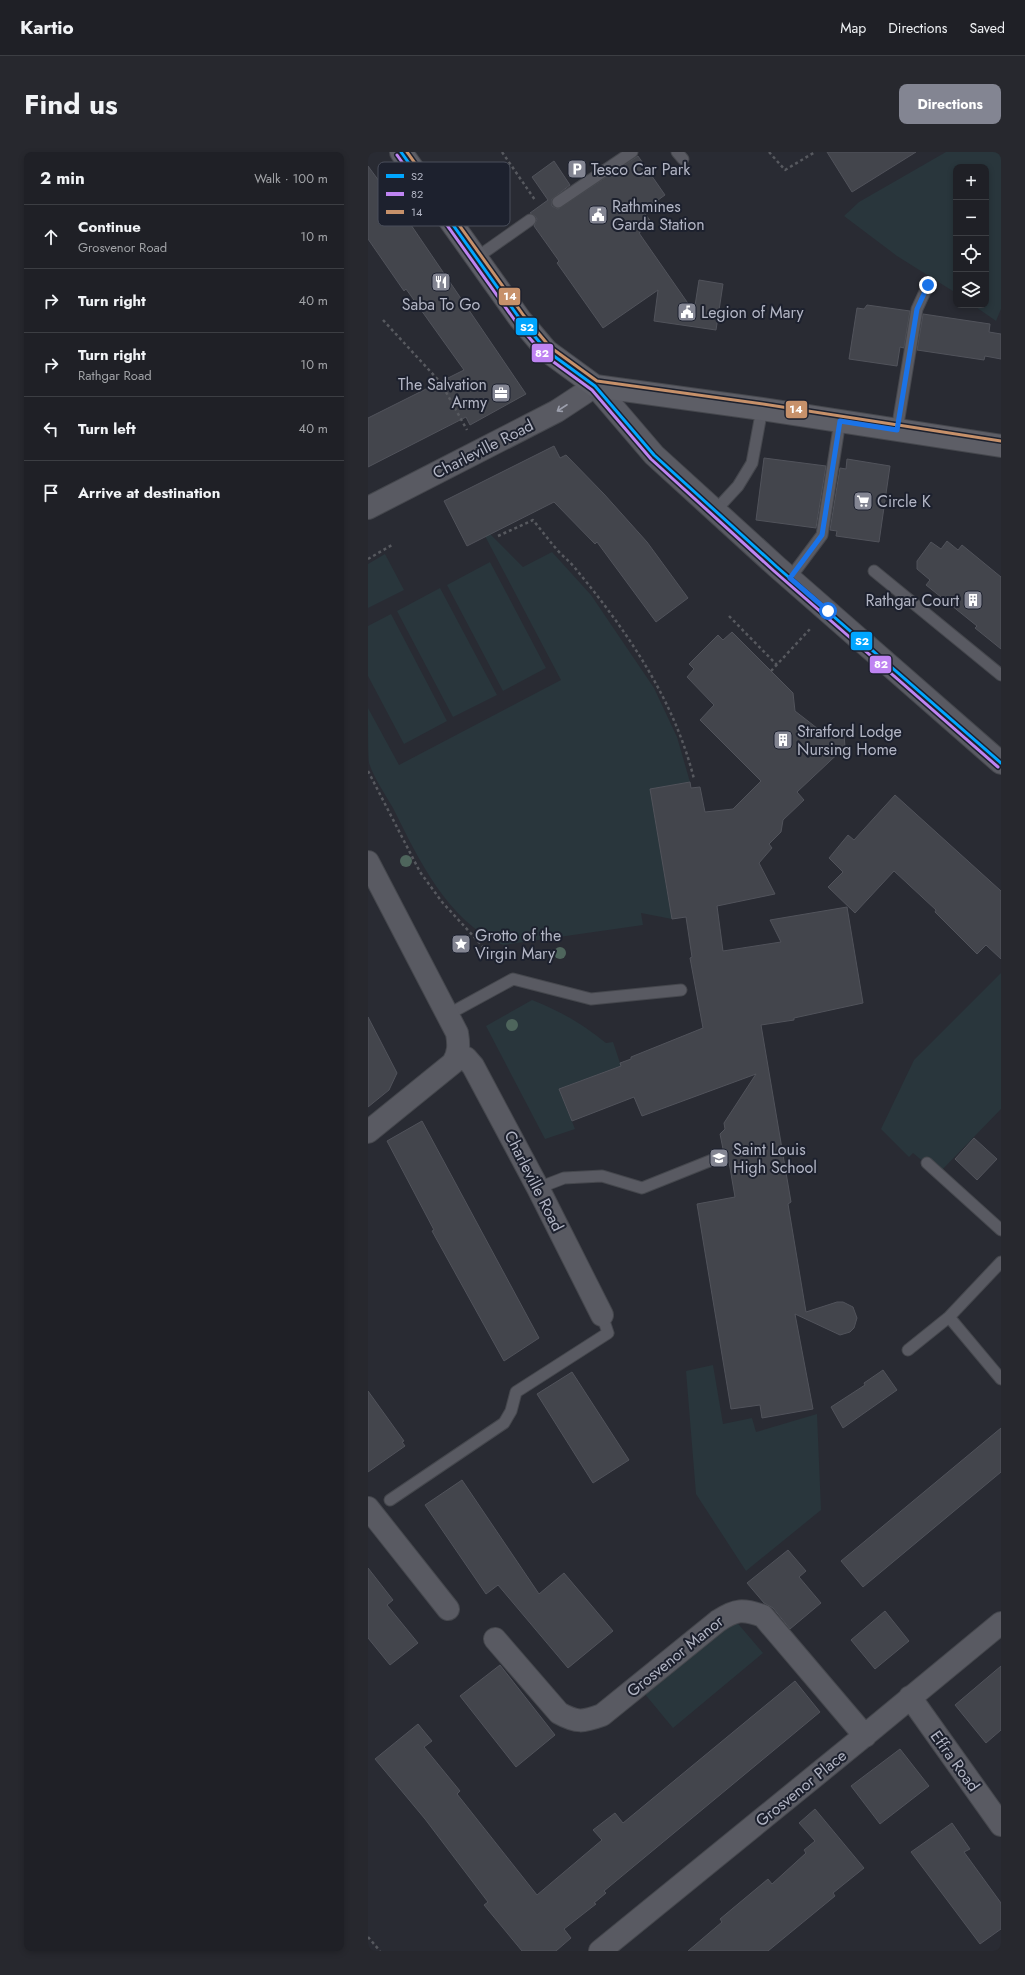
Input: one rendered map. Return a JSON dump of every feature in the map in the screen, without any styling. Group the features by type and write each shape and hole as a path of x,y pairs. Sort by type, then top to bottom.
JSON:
{"main road":[{"path":"401,152 408,162"},
{"path":"453,226 520,319 547,351 595,386 762,409 1001,446"}],"street":[{"name":"Charleville Road","path":"369,507 557,411 595,386"},
{"path":"595,386 654,455 790,578 1001,763"},
{"path":"368,862 457,1033 459,1045 457,1056 453,1063 368,1132"},
{"name":"Charleville Road","path":"457,1056 466,1058 473,1066 538,1188 602,1315"},
{"path":"368,1508 448,1609"},
{"name":"Grosvenor Manor","path":"495,1638 559,1713 572,1720 587,1721 602,1715 718,1620 731,1612 747,1610 763,1616 865,1736"},
{"name":"Grosvenor Place","path":"600,1951 865,1736 1001,1623"},
{"name":"Effra Road","path":"910,1698 1001,1825"}],"lane":[{"path":"558,202 632,152"},
{"path":"476,258 530,220"},
{"path":"897,430 917,309 928,285"},
{"path":"715,511 738,486 752,463 762,409"},
{"path":"790,578 822,535 840,421"},
{"path":"874,570 1001,675"},
{"path":"447,1015 513,979 591,999 681,990"},
{"path":"538,1188 564,1178 602,1176 642,1188 717,1158"},
{"path":"927,1164 1001,1230"},
{"path":"908,1350 949,1317 1001,1262"},
{"path":"390,1500 504,1423 511,1411 516,1392 608,1333 602,1315"},
{"path":"949,1317 1001,1379"}],"path":[{"path":"502,152 509,162"},
{"path":"769,152 785,170 815,152"},
{"path":"510,164 538,204"},
{"path":"382,320 441,383 466,427"},
{"path":"498,536 533,520 573,566 628,640 659,686 675,721 688,756 694,779"},
{"path":"368,559 392,545"},
{"path":"729,616 777,665"},
{"path":"771,671 806,633"},
{"path":"368,771 420,872 442,902 513,979"},
{"path":"368,1937 380,1951"}],"shaded area":[{"path":"946,152 996,152 1001,154 1001,309 996,321 977,308 989,308 989,164 953,164 953,291 897,256 844,216 859,202"},
{"path":"490,534 523,567 552,552 591,595 654,688 677,737 690,782 650,789 672,919 641,913 643,925 503,945 483,934 466,921 450,905 424,868 374,774 369,763 368,708 399,765 561,680 485,536"},
{"path":"385,554 404,590 368,608 368,564"},
{"path":"490,562 546,668 503,691 447,585"},
{"path":"440,588 497,695 453,717 397,611"},
{"path":"391,614 447,721 404,744 368,676 368,626"},
{"path":"1001,973 1001,1109 938,1174 913,1153 909,1157 881,1129 914,1060"},
{"path":"532,1000 571,1018 606,1043 613,1042 621,1066 559,1089 575,1129 545,1139 486,1026"},
{"path":"713,1365 723,1424 752,1418 756,1432 817,1414 821,1510 746,1571 696,1494 686,1371"},
{"path":"734,1619 763,1653 673,1728 644,1693"}],"building":[{"path":"827,152 916,152 852,192"},
{"path":"638,156 665,195 643,211 652,223 639,233 694,312 699,280 723,284 716,330 654,321 658,290 603,328 557,263 559,261 534,226 537,219 530,213 548,200 532,177 554,161 570,185 552,199 552,206 558,209"},
{"path":"368,166 378,180 378,226 412,226 526,394 470,425 466,417 368,467 368,418 464,370 406,289 404,291 368,239"},
{"path":"867,305 910,311 904,348 900,347 897,366 849,359 857,308 864,309"},
{"path":"923,314 990,324 989,332 1001,334 1001,359 985,356 984,360 917,350"},
{"path":"554,446 560,458 566,455 604,494 647,542 688,598 656,622 597,542 595,544 554,502 467,546 444,501"},
{"path":"764,458 826,466 816,528 756,520"},
{"name":"Circle K","path":"847,459 890,466 879,542 836,536 837,531 830,530 840,468 846,469"},
{"name":"Rathgar Court","path":"947,541 958,550 962,545 1001,577 1001,649 975,628 977,626 926,585 930,580 917,569 917,561 931,542 941,549"},
{"path":"732,632 793,693 795,711 822,732 835,729 844,734 845,747 797,792 804,800 783,820 781,832 769,844 772,848 759,863 775,894 717,906 723,951 781,942 770,920 847,907 863,1003 794,1018 794,1020 761,1025 791,1202 788,1204 806,1312 837,1302 843,1302 853,1307 857,1318 854,1328 850,1332 840,1335 795,1314 813,1409 762,1418 760,1405 731,1409 697,1204 735,1197 729,1162 725,1159 720,1134 725,1129 724,1123 756,1074 642,1116 634,1097 572,1121 559,1089 621,1066 620,1063 631,1059 631,1057 703,1028 690,958 692,957 686,917 672,919 650,789 690,782 691,788 700,787 705,812 733,809 761,781 700,720 714,705 687,677 694,669 689,664 718,635 723,640"},
{"path":"895,795 1001,891 1001,959 986,945 977,954 935,912 936,910 894,871 855,913 828,887 843,872 829,858 848,835 854,840"},
{"path":"368,1017 397,1073 389,1090 368,1107"},
{"path":"422,1121 539,1338 504,1361 432,1231 434,1230 387,1141"},
{"path":"974,1138 997,1159 977,1180 955,1159"},
{"path":"883,1370 897,1390 843,1428 831,1407 865,1385 864,1383"},
{"path":"572,1372 629,1460 593,1483 537,1394"},
{"path":"368,1391 404,1441 402,1442 405,1446 368,1472"},
{"path":"1001,1428 1001,1472 863,1587 841,1561"},
{"path":"462,1480 539,1594 564,1573 613,1631 568,1668 498,1585 486,1594 425,1505"},
{"path":"788,1550 806,1571 799,1577 821,1603 790,1629 773,1608 764,1603 747,1583"},
{"path":"368,1568 393,1600 387,1605 418,1643 390,1665 368,1638"},
{"path":"885,1611 909,1641 875,1669 851,1640"},
{"path":"500,1665 555,1735 516,1767 460,1696"},
{"path":"1001,1666 1001,1730 986,1743 955,1705"},
{"path":"795,1681 820,1712 604,1891 606,1893 594,1903 596,1904 564,1929 571,1938 556,1951 522,1951 484,1905 488,1902 425,1819 375,1759 418,1724 432,1741 424,1747 460,1791 457,1794 537,1895 602,1840 593,1830 615,1813 623,1823"},
{"path":"900,1749 929,1786 880,1824 851,1786"},
{"path":"815,1809 864,1868 833,1893 835,1896 768,1951 688,1951 722,1922 720,1919 768,1879 772,1884 806,1853 804,1850 815,1841 799,1823"},
{"path":"952,1823 970,1849 964,1852 1001,1903 1001,1929 980,1944 911,1852"}],"transit line":[{"name":"S2","path":"401,152 408,162"},
{"name":"14","path":"407,152 414,162"},
{"name":"82","path":"397,155 402,162"},
{"name":"82","path":"448,226 516,322 544,355 592,390 651,459 774,571 998,767"},
{"name":"S2","path":"454,226 520,319 547,351 595,386 654,455 777,567 1001,763"},
{"name":"14","path":"460,226 524,316 550,347 597,381 763,404 1001,441"}],"place":[{"name":"Tesco Car Park","path":"577,169"},
{"name":"Rathmines Garda Station","path":"598,215"},
{"name":"Saba To Go","path":"441,282"},
{"name":"Legion of Mary","path":"687,312"},
{"name":"The Salvation Army","path":"501,393"},
{"name":"Circle K","path":"863,501"},
{"name":"Rathgar Court","path":"973,600"},
{"name":"Stratford Lodge Nursing Home","path":"783,740"},
{"name":"Grotto of the Virgin Mary","path":"461,944"},
{"name":"Saint Louis High School","path":"719,1158"}],"route":[{"path":"828,611 790,578 822,535 840,421 897,430 917,309 928,285"}]}
